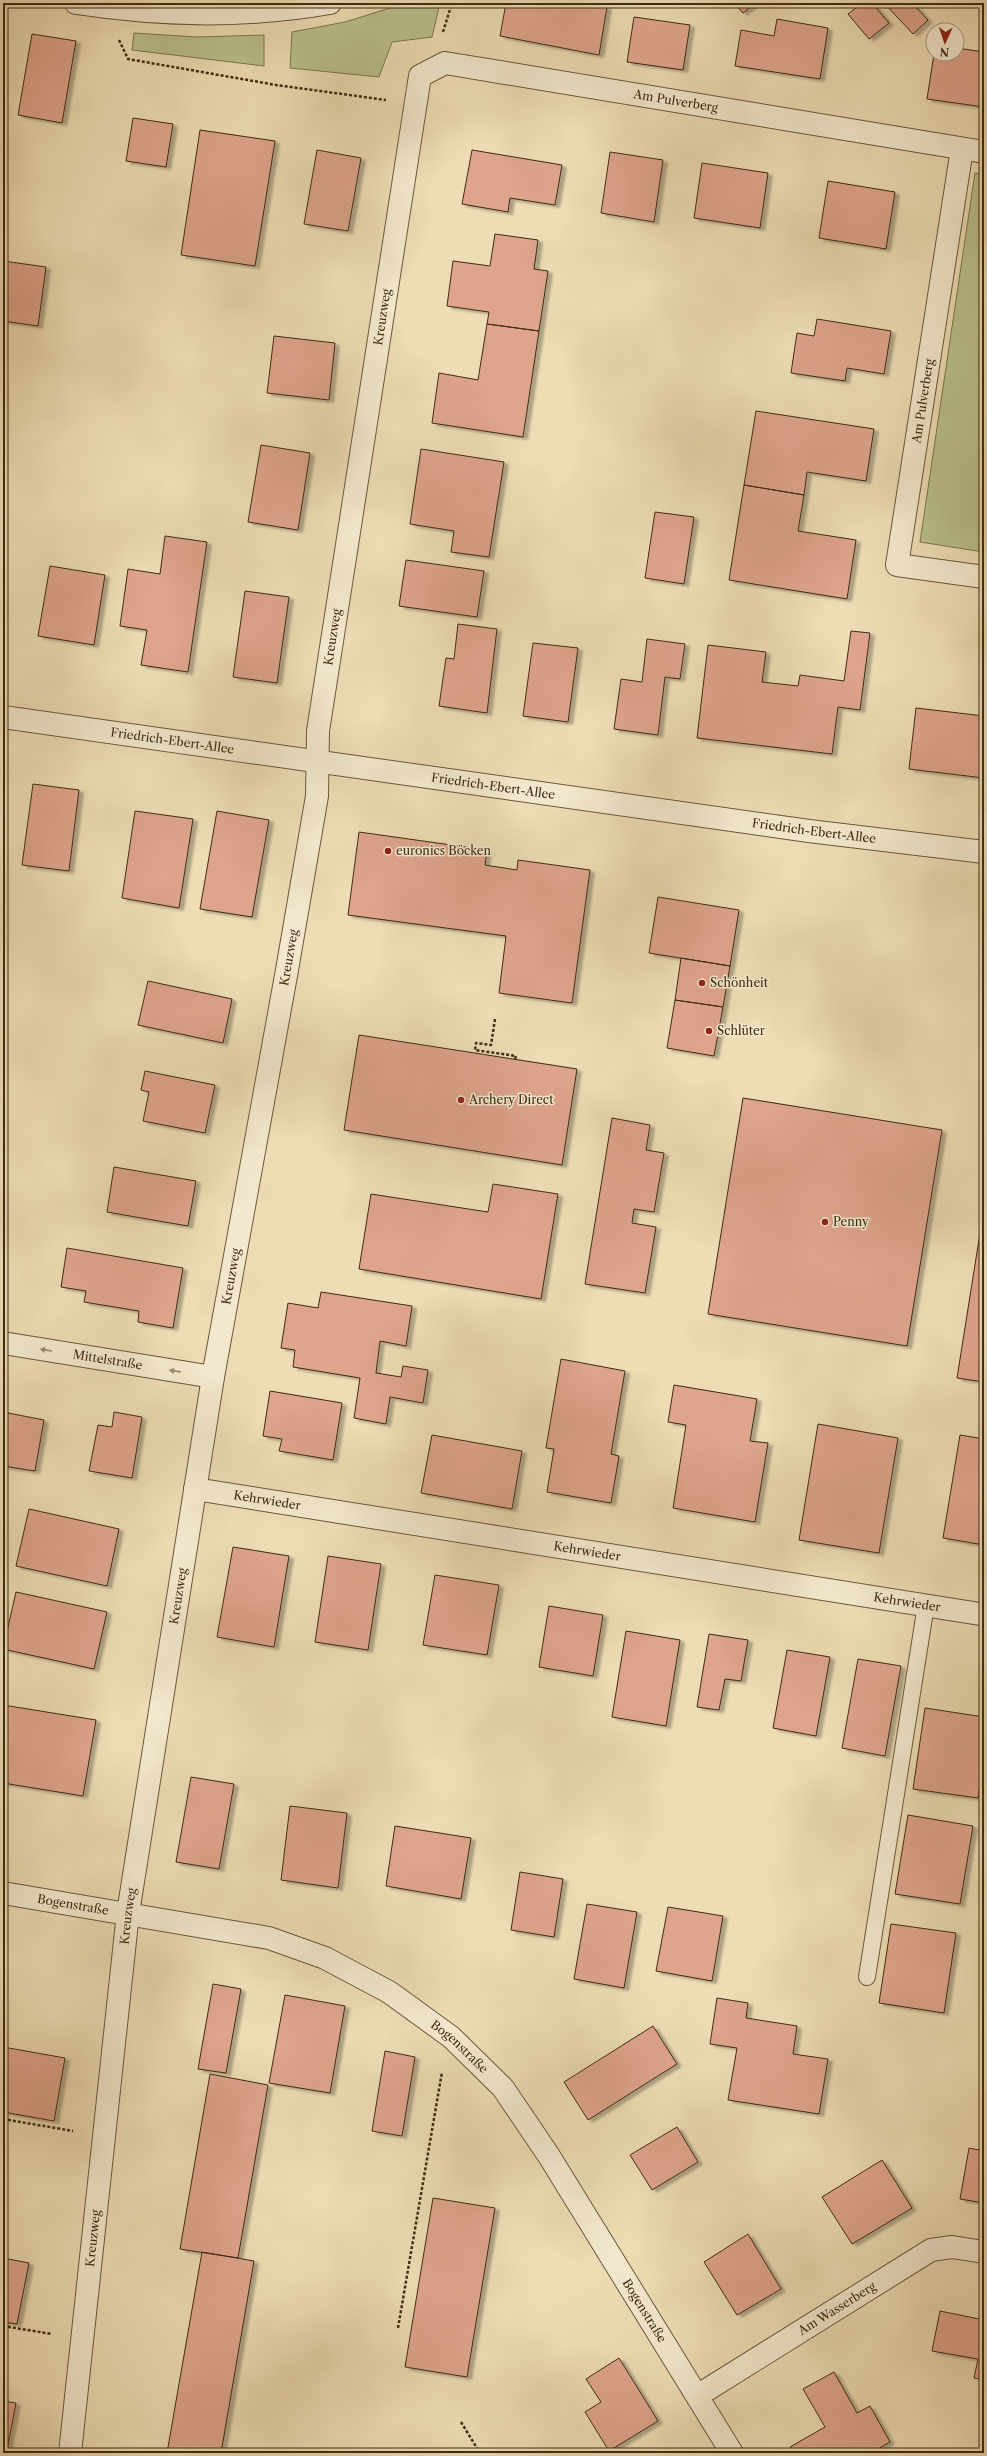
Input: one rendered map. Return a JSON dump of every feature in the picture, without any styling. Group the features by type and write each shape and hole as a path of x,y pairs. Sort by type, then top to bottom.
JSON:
{"street":[{"path":"76,3 131,11 205,15 280,12 330,3"},
{"name":"Am Pulverberg","path":"415,104 420,76 445,63 984,152"},
{"name":"Kreuzweg","path":"70,2453 128,1913 213,1377 290,958 317,796 318,731 415,104"},
{"name":"Am Pulverberg","path":"962,149 897,566 984,577"},
{"name":"Friedrich-Ebert-Allee","path":"3,717 317,763 809,831 984,852"},
{"name":"Mittelstraße","path":"3,1343 213,1377"},
{"name":"Kehrwieder","path":"195,1490 980,1614"},
{"name":"Bogenstraße","path":"3,1892 269,1938 325,1958 389,1992 451,2037 503,2088 549,2156 732,2453"},
{"name":"Am Wasserberg","path":"697,2396 931,2250 952,2247 984,2252"}],"lane":[{"path":"867,1977 926,1605"}],"path":[{"path":"117,36 128,59 276,85 415,104"},
{"path":"495,1019 491,1045 476,1043 475,1050 516,1056 515,1059"},
{"path":"398,2328 443,2066"},
{"path":"3,2118 76,2132"},
{"path":"3,2326 56,2335"},
{"path":"461,2422 480,2453"}],"green space":[{"path":"406,3 440,3 432,37 392,42 379,77 290,68 292,32 345,22"},
{"path":"134,33 197,37 264,35 264,66 132,50"},
{"path":"975,173 984,174 984,552 920,542"}],"building":[{"path":"506,3 586,3 607,7 599,55 500,36"},
{"path":"734,3 755,3 743,13"},
{"path":"862,3 872,3 889,23 869,39 848,14"},
{"path":"884,3 912,3 928,20 913,34"},
{"path":"634,17 690,25 683,70 627,62"},
{"path":"777,19 828,28 820,79 735,66 741,30 774,36"},
{"path":"32,34 76,41 62,123 18,115"},
{"path":"965,49 984,52 984,107 927,99 933,62 965,62"},
{"path":"133,118 173,124 166,167 126,161"},
{"path":"200,130 275,141 255,266 181,255"},
{"path":"317,150 361,158 348,231 304,224"},
{"path":"472,150 562,165 555,205 510,198 508,212 462,204"},
{"path":"610,152 663,160 654,222 601,213"},
{"path":"702,163 768,173 760,228 694,218"},
{"path":"828,181 895,192 886,249 819,238"},
{"path":"495,234 538,240 534,269 548,271 539,331 487,324 489,312 447,306 453,261 490,266"},
{"path":"3,261 46,267 38,326 3,321"},
{"path":"817,319 891,331 884,374 847,368 845,381 791,373 797,333 814,336"},
{"path":"487,324 539,331 523,437 432,423 439,373 478,380"},
{"path":"274,336 335,343 329,400 267,393"},
{"path":"756,411 874,429 866,481 807,472 804,495 744,485"},
{"path":"261,445 310,453 298,530 248,522"},
{"path":"421,449 504,462 489,557 451,552 454,531 410,524"},
{"path":"744,485 804,495 798,531 856,540 847,599 729,580"},
{"path":"655,512 694,517 684,584 645,578"},
{"path":"165,536 207,542 188,672 141,665 147,630 120,626 128,569 160,574"},
{"path":"406,560 484,571 477,617 399,606"},
{"path":"50,566 105,575 94,645 38,636"},
{"path":"245,591 289,597 277,683 233,677"},
{"path":"458,624 497,629 487,713 439,706 446,658 454,659"},
{"path":"851,631 870,633 860,710 838,707 832,754 697,738 708,645 766,652 762,682 798,686 800,675 844,681"},
{"path":"647,639 685,644 680,679 665,677 658,735 614,729 621,679 642,682"},
{"path":"533,643 578,648 568,722 523,716"},
{"path":"916,708 984,716 984,778 909,769"},
{"path":"33,784 79,790 69,871 22,865"},
{"path":"135,811 193,819 179,908 122,898"},
{"path":"217,811 269,820 252,917 200,909"},
{"path":"359,832 487,850 485,865 517,870 518,860 590,870 572,1003 499,993 506,936 348,915"},
{"path":"658,897 739,910 730,966 649,953"},
{"name":"Schönheit","path":"681,958 730,966 723,1007 675,1000"},
{"path":"148,981 232,999 223,1043 138,1025"},
{"path":"675,1000 723,1007 714,1056 667,1048"},
{"name":"Archery Direct","path":"359,1035 577,1069 562,1165 344,1130"},
{"path":"145,1071 215,1085 205,1133 143,1121 149,1092 141,1090"},
{"name":"Penny","path":"743,1098 942,1130 907,1346 708,1314"},
{"path":"612,1118 650,1125 646,1150 664,1153 654,1212 634,1209 632,1223 656,1227 645,1293 585,1284"},
{"path":"114,1167 196,1181 188,1226 107,1212"},
{"path":"493,1184 558,1194 541,1299 359,1269 371,1194 488,1212"},
{"path":"984,1208 984,1382 957,1378"},
{"path":"67,1248 183,1268 173,1328 138,1322 139,1311 84,1302 86,1291 61,1287"},
{"path":"321,1292 412,1306 406,1346 380,1341 376,1373 401,1377 403,1366 428,1370 423,1403 390,1397 386,1424 354,1418 360,1378 293,1367 295,1350 281,1348 288,1303 318,1308"},
{"path":"561,1359 625,1371 611,1454 619,1456 611,1503 547,1492 554,1449 546,1448"},
{"path":"674,1385 757,1399 750,1441 768,1443 755,1522 673,1508 686,1425 668,1422"},
{"path":"270,1391 342,1403 333,1460 279,1451 282,1439 263,1436"},
{"path":"3,1412 44,1420 35,1471 3,1466"},
{"path":"114,1412 142,1417 132,1478 89,1471 98,1425 112,1427"},
{"path":"818,1424 898,1438 879,1553 799,1540"},
{"path":"432,1435 522,1451 512,1509 421,1493"},
{"path":"960,1435 984,1439 984,1545 943,1538"},
{"path":"29,1509 119,1529 107,1586 16,1566"},
{"path":"233,1547 289,1556 274,1647 217,1637"},
{"path":"328,1556 381,1564 368,1650 315,1642"},
{"path":"435,1575 499,1585 487,1655 423,1645"},
{"path":"16,1592 107,1612 94,1669 3,1649"},
{"path":"549,1606 603,1615 593,1676 539,1667"},
{"path":"626,1631 680,1640 666,1726 612,1717"},
{"path":"709,1634 748,1640 741,1681 725,1679 719,1710 697,1707"},
{"path":"787,1650 830,1657 816,1736 773,1728"},
{"path":"858,1659 901,1666 885,1756 842,1748"},
{"path":"3,1705 96,1720 83,1796 3,1783"},
{"path":"925,1708 984,1717 984,1761 978,1798 913,1789"},
{"path":"191,1777 234,1784 219,1869 176,1862"},
{"path":"290,1806 347,1813 338,1888 281,1880"},
{"path":"908,1815 973,1826 960,1904 895,1894"},
{"path":"395,1826 471,1838 461,1899 386,1886"},
{"path":"520,1872 563,1879 554,1937 511,1930"},
{"path":"587,1904 637,1912 624,1988 574,1979"},
{"path":"668,1907 723,1916 712,1981 656,1971"},
{"path":"891,1924 956,1933 944,2013 879,2003"},
{"path":"213,1984 241,1989 226,2073 198,2069"},
{"path":"285,1995 345,2006 330,2093 269,2083"},
{"path":"717,1998 748,2003 746,2018 797,2026 793,2054 828,2059 819,2114 728,2100 737,2048 710,2044"},
{"path":"653,2026 677,2064 588,2120 564,2082"},
{"path":"3,2047 65,2058 54,2121 3,2112"},
{"path":"385,2051 415,2057 402,2136 372,2131"},
{"path":"210,2074 268,2085 238,2258 180,2249"},
{"path":"677,2127 698,2162 652,2190 630,2155"},
{"path":"969,2148 984,2151 984,2203 960,2199"},
{"path":"882,2160 912,2208 852,2244 822,2197"},
{"path":"433,2198 495,2208 467,2377 405,2367"},
{"path":"748,2234 781,2289 737,2315 704,2262"},
{"path":"202,2252 254,2261 221,2453 167,2453"},
{"path":"3,2258 29,2263 17,2324 3,2322"},
{"path":"940,2311 984,2320 984,2380 974,2378 978,2359 932,2351"},
{"path":"619,2358 658,2421 609,2451 585,2412 601,2402 586,2379"},
{"path":"834,2372 857,2413 870,2406 890,2442 871,2453 793,2453 790,2447 825,2427 803,2389"},
{"path":"3,2401 16,2403 7,2450 16,2451 16,2453 3,2453"}],"place":[{"name":"euronics Böcken","path":"388,851"},
{"name":"Schönheit","path":"702,983"},
{"name":"Schlüter","path":"709,1031"},
{"name":"Archery Direct","path":"461,1100"},
{"name":"Penny","path":"825,1222"}]}
